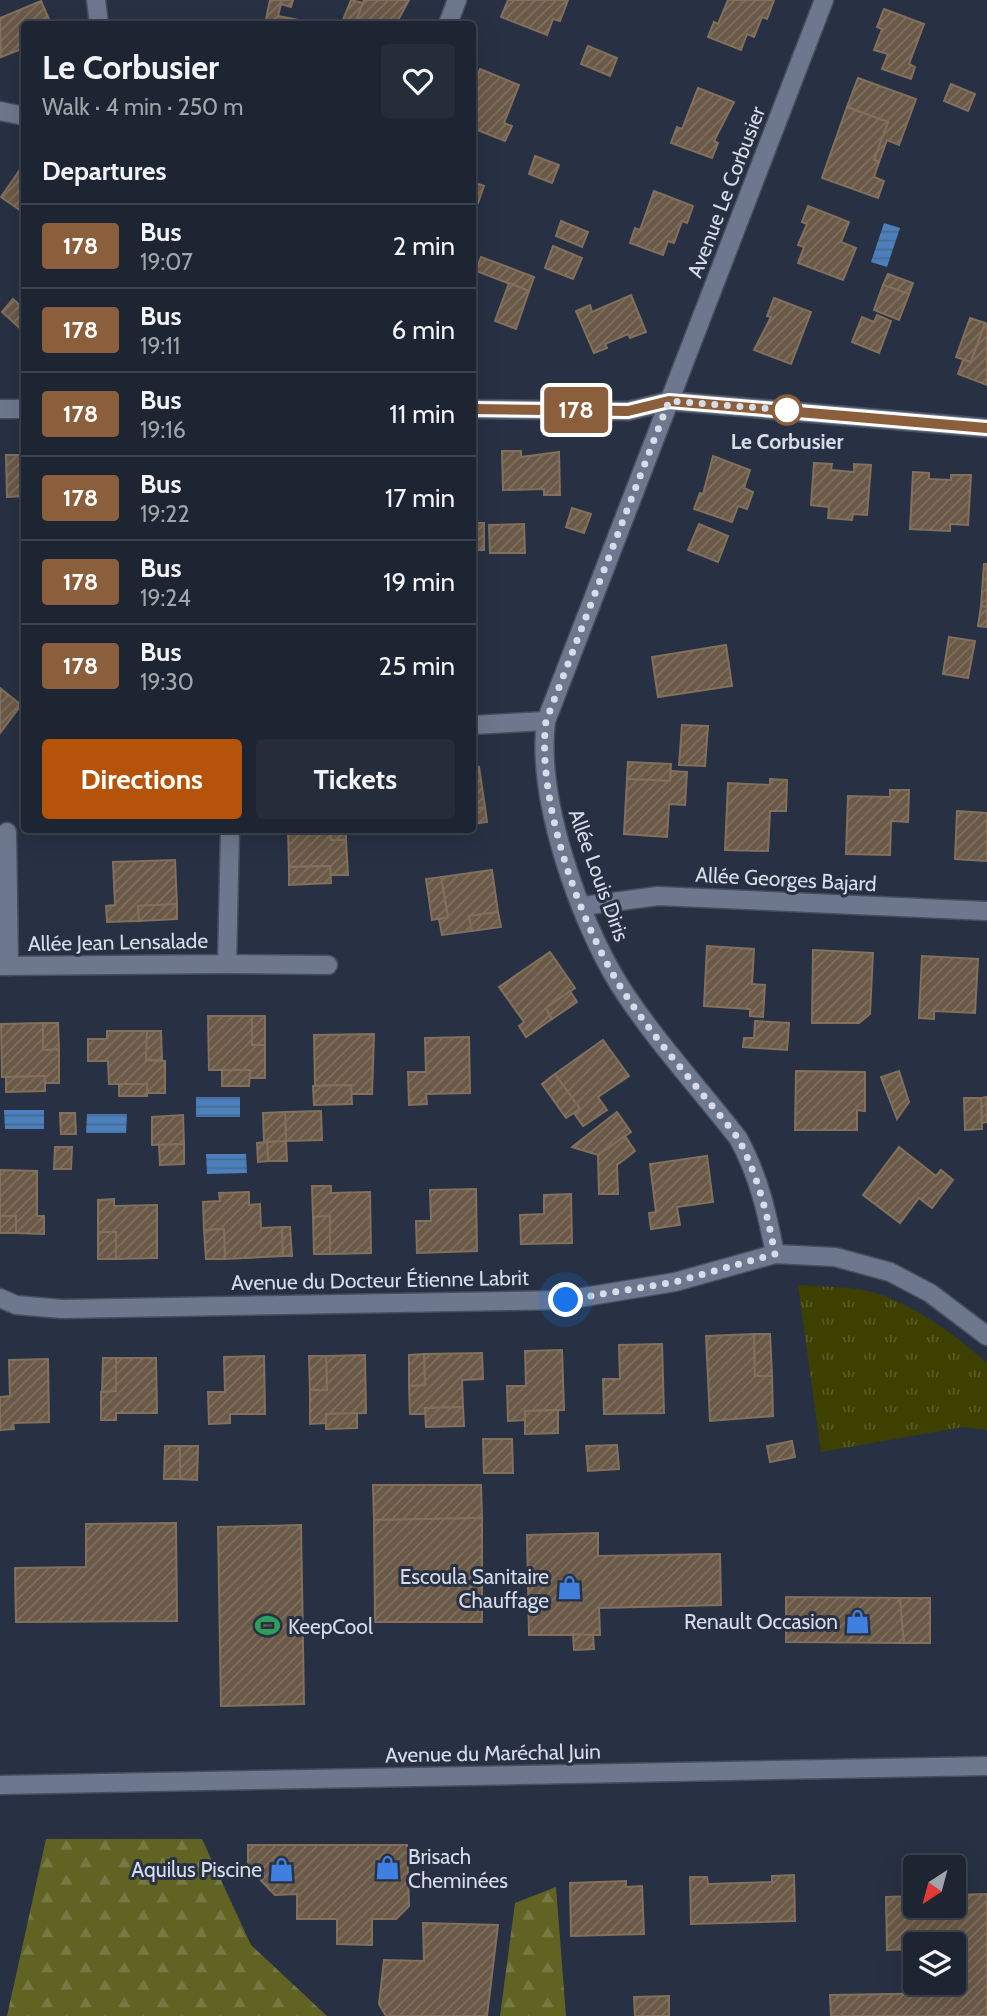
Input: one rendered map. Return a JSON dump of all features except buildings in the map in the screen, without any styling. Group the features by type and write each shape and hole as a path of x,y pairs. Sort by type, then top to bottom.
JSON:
{"street":[{"path":"96,0 99,21"},
{"path":"449,21 457,0"},
{"name":"Avenue Le Corbusier","path":"669,401 824,0"},
{"path":"0,111 21,115"},
{"path":"476,409 628,411 669,401 987,428"},
{"name":"Allée Louis Diris","path":"669,401 546,721 544,764 552,813 583,906 606,961 621,987 738,1138 753,1165 763,1196 775,1254"},
{"path":"0,409 21,409"},
{"path":"476,725 546,721"},
{"name":"Allée Jean Lensalade","path":"6,832 5,966 328,965"},
{"name":"Allée Jean Lensalade","path":"227,964 230,833"},
{"name":"Allée Georges Bajard","path":"583,906 658,896 987,911"},
{"name":"Avenue du Docteur Étienne Labrit","path":"0,1298 16,1305 62,1309 566,1300 675,1282 775,1254 835,1257 890,1272 930,1293 987,1336"},
{"name":"Avenue du Maréchal Juin","path":"0,1785 987,1766"}],"green space":[{"path":"798,1285 851,1288 884,1296 916,1311 961,1341 987,1363 987,1430 963,1427 821,1452"},
{"path":"46,1839 202,1839 251,1945 327,2016 7,2016"},
{"path":"556,1887 566,2016 500,2016 515,1903"}],"water":[{"path":"884,223 900,228 887,267 871,262"},
{"path":"196,1097 240,1097 240,1117 196,1117"},
{"path":"4,1110 44,1110 44,1129 5,1129"},
{"path":"87,1114 127,1114 126,1133 86,1133"},
{"path":"206,1154 246,1154 247,1173 207,1174"}],"bus line":[{"name":"178","path":"476,409 628,411 669,401 987,428"}],"place":[{"name":"Le Corbusier","path":"787,410"},
{"name":"Escoula Sanitaire Chauffage","path":"569,1588"},
{"name":"Renault Occasion","path":"858,1621"},
{"name":"KeepCool","path":"268,1626"},
{"name":"Brisach Cheminées","path":"388,1868"},
{"name":"Aquilus Piscine","path":"282,1869"}],"route":[{"path":"566,1300 675,1282 775,1254 763,1196 753,1165 738,1138 621,987 593,933 565,859 552,813 543,742 546,721 669,401 787,410"}]}
